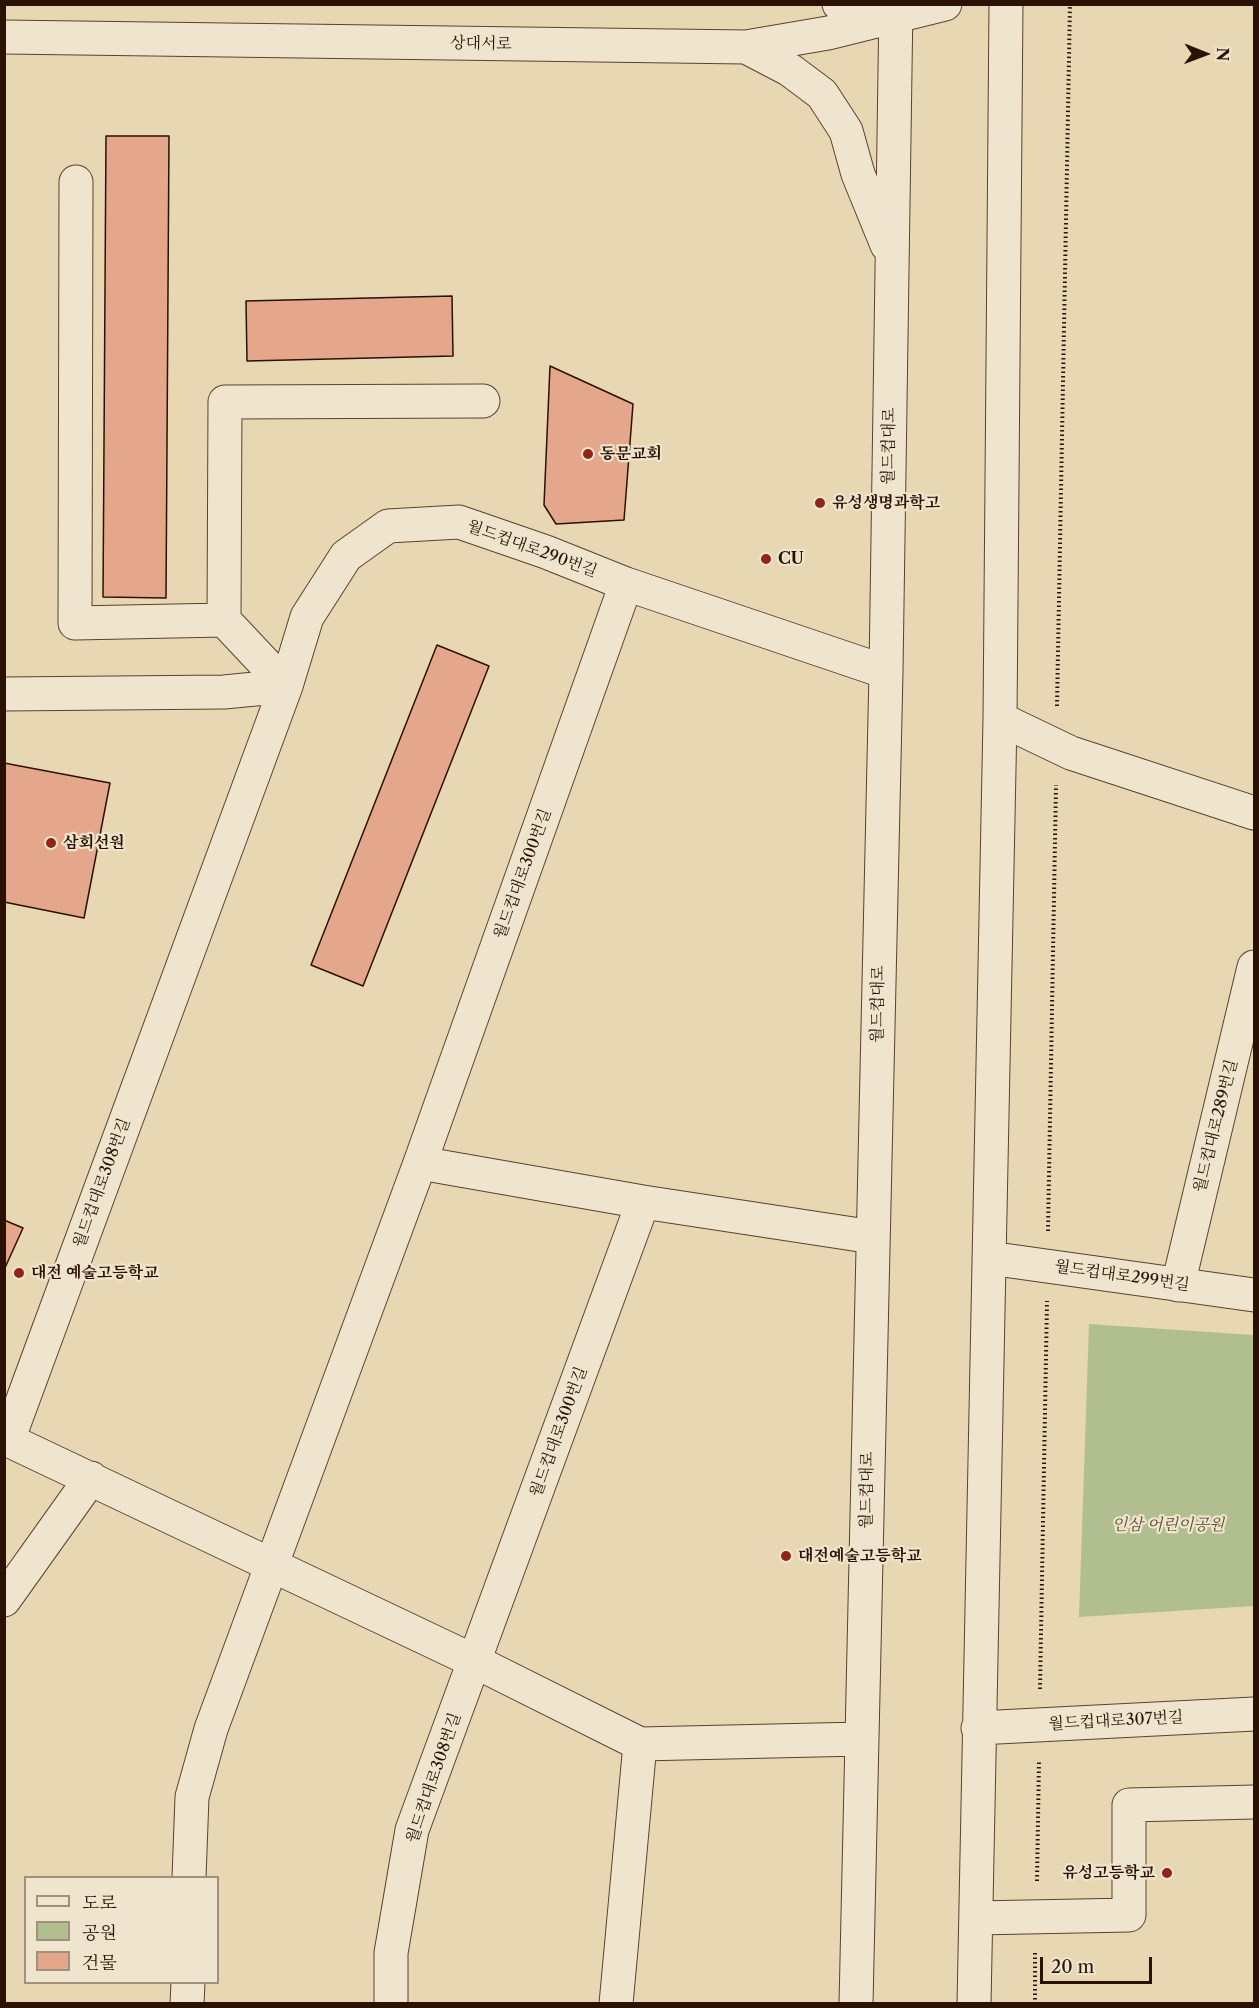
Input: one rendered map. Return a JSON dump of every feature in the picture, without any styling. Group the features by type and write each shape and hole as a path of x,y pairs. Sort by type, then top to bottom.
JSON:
{"street":[{"path":"839,4 896,10"},
{"name":"상대서로","path":"4,37 746,47 828,33 896,10 945,4"},
{"path":"974,2004 1000,718 1005,4"},
{"name":"월드컵대로","path":"856,2004 885,672 896,10"},
{"path":"746,47 790,70 822,94 846,131 858,174 893,261"},
{"path":"75,182 75,623 224,620"},
{"path":"286,686 224,620 225,402 483,401"},
{"name":"월드컵대로290번길","path":"286,686 307,617 346,556 388,526 459,522 546,552 626,584 885,672"},
{"name":"월드컵대로300번길","path":"272,1565 420,1163 626,584"},
{"path":"4,694 224,692 286,686"},
{"name":"월드컵대로308번길","path":"286,686 8,1440 476,1662 640,1744 861,1739"},
{"path":"1000,718 1071,753 1254,813"},
{"name":"월드컵대로289번길","path":"1178,1285 1254,968"},
{"path":"420,1163 643,1202 873,1237"},
{"name":"월드컵대로300번길","path":"476,1662 643,1202"},
{"name":"월드컵대로299번길","path":"989,1258 1254,1295"},
{"path":"4,1600 92,1478"},
{"path":"189,1876 192,1797 211,1729 272,1565"},
{"name":"월드컵대로308번길","path":"391,2004 391,1953 412,1830 476,1662"},
{"name":"월드컵대로307번길","path":"978,1728 1254,1714"},
{"path":"616,2004 640,1744"},
{"path":"976,1918 1129,1915 1129,1805 1254,1802"},
{"path":"187,2004 188,1984"}],"path":[{"path":"1058,694 1070,4"},
{"path":"1048,1220 1055,825"},
{"path":"1040,1684 1047,1319"},
{"path":"1037,1875 1039,1776"},
{"path":"1035,1959 1035,2004"}],"green space":[{"name":"인삼 어린이공원","path":"1089,1324 1254,1335 1254,1606 1079,1617"}],"building":[{"path":"106,136 169,136 166,598 103,597"},
{"path":"452,296 453,356 247,361 246,301"},
{"name":"동문교회","path":"550,366 633,404 624,520 556,524 544,505"},
{"path":"437,645 489,666 363,986 311,965"},
{"name":"삼회선원","path":"4,763 110,783 84,918 4,902"},
{"path":"4,1220 23,1228 4,1270"}],"place":[{"name":"동문교회","path":"588,454"},
{"name":"유성생명과학고","path":"820,503"},
{"name":"CU","path":"766,559"},
{"name":"삼회선원","path":"51,843"},
{"name":"대전 예술고등학교","path":"19,1273"},
{"name":"대전예술고등학교","path":"786,1556"},
{"name":"유성고등학교","path":"1167,1873"}]}
